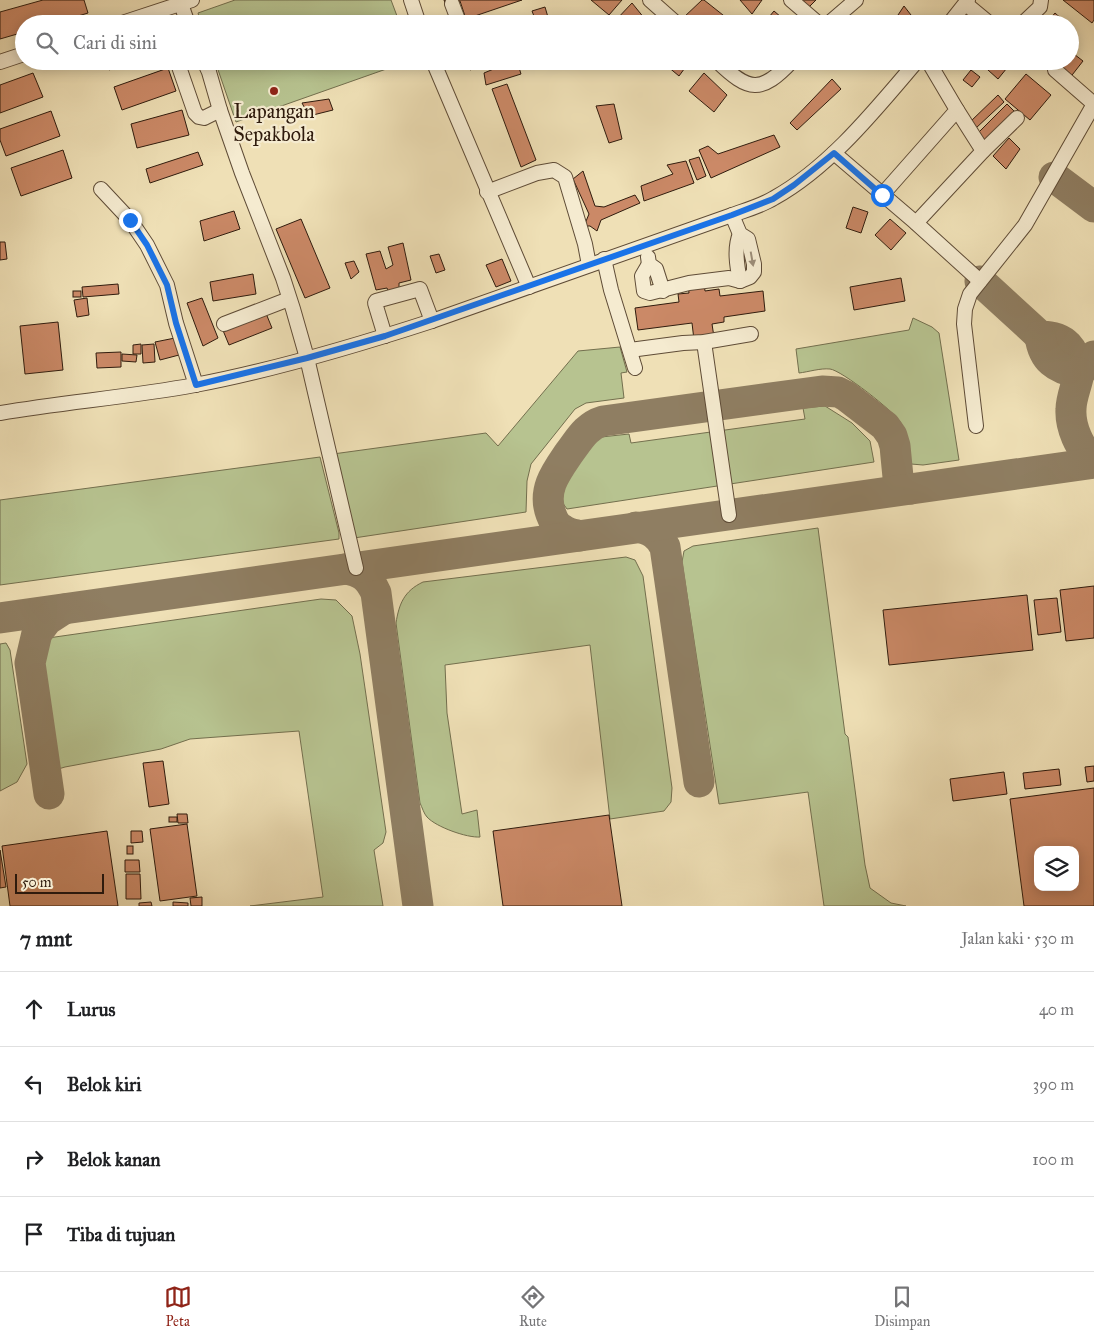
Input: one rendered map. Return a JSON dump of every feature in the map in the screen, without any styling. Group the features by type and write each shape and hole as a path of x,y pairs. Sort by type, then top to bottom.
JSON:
{"lane":[{"path":"411,0 416,15"},
{"path":"650,0 666,15"},
{"path":"791,0 808,15"},
{"path":"838,15 856,0"},
{"path":"1032,15 1040,7 1041,0"},
{"path":"147,15 187,2 188,15"},
{"path":"956,15 967,2 981,15"},
{"path":"452,4 456,15"},
{"path":"0,62 15,57"},
{"path":"180,70 195,113 199,117 204,118 220,110"},
{"path":"208,70 220,110 289,299 307,358 356,568"},
{"path":"437,70 529,287"},
{"path":"727,70 746,84 757,86 770,82 783,70"},
{"path":"0,413 196,385 307,358 432,321 732,215 773,199 834,153 909,70"},
{"path":"933,70 983,151"},
{"path":"976,426 964,324 965,309 970,294 1025,225 1094,104 1055,70"},
{"path":"882,195 957,110"},
{"path":"916,223 983,151 1017,118"},
{"path":"834,153 980,281"},
{"path":"487,192 537,173 554,170 564,177 585,244 589,265"},
{"path":"101,189 130,220 147,245 167,285 176,323 196,385"},
{"path":"645,245 649,264 656,269 663,291 689,283 729,278 740,280 750,277 754,272 748,239 740,234 732,215"},
{"path":"604,259 611,290 635,368"},
{"path":"385,336 376,301 420,288 432,321"},
{"path":"224,324 289,299"},
{"path":"630,350 704,342 751,334"},
{"path":"704,342 729,515"}],"green space":[{"path":"235,0 391,0 397,15 199,15 198,13"},
{"name":"Lapangan Sepakbola","path":"218,70 383,70 236,122"},
{"path":"913,318 932,327 939,333 959,460 923,465 911,464 907,454 901,423 879,401 836,371 830,369 799,373 796,349 909,330"},
{"path":"620,347 627,372 621,373 624,398 586,403 575,409 531,464 527,481 526,512 354,538 333,454 486,433 498,446 578,351"},
{"path":"825,406 852,423 870,441 874,462 567,509 562,502 569,476 592,438 629,434 631,443 805,419 803,408"},
{"path":"320,457 339,539 0,585 0,500"},
{"path":"818,528 845,734 848,737 865,865 870,888 891,903 906,906 824,906 808,792 719,804 682,562 684,551 693,546"},
{"path":"626,557 635,560 643,576 672,788 671,802 664,811 610,819 590,645 445,665 447,713 462,814 477,810 480,837 468,836 452,831 431,821 426,816 420,803 396,623 401,604 407,594 423,582"},
{"path":"321,599 336,600 352,616 360,654 386,832 383,843 374,850 383,906 250,906 323,897 299,731 190,739 161,749 55,770 52,767 38,669 40,656 48,638"},
{"path":"6,643 10,650 27,764 17,782 0,791 0,644"}],"building":[{"path":"43,0 84,0 88,13 81,15 15,15 15,35 0,39 0,12"},
{"path":"444,0 522,0 478,15 465,15 460,1 446,6"},
{"path":"591,0 622,0 609,15"},
{"path":"704,0 723,15 686,15"},
{"path":"740,0 762,0 752,14"},
{"path":"799,0 816,0 807,9"},
{"path":"1063,0 1094,0 1094,20 1092,23"},
{"path":"632,3 642,15 621,15"},
{"path":"904,6 911,15 898,15"},
{"path":"545,7 547,15 534,15 532,11"},
{"path":"774,11 779,15 771,15"},
{"path":"1079,58 1083,61 1079,66"},
{"path":"162,70 169,70 176,91 122,110 114,87"},
{"path":"491,70 520,70 521,74 486,85 484,73"},
{"path":"672,70 683,70 679,76"},
{"path":"971,70 980,77 972,87 963,80"},
{"path":"988,70 1005,70 998,79"},
{"path":"1056,70 1076,70 1069,79"},
{"path":"33,73 43,97 0,113 0,85"},
{"path":"704,73 727,95 714,112 689,91"},
{"path":"1026,74 1051,95 1030,120 1005,99"},
{"path":"832,79 841,89 797,130 790,123"},
{"path":"507,84 536,160 521,167 492,89"},
{"path":"998,95 1004,102 976,128 970,122"},
{"path":"329,99 333,110 309,116 302,103"},
{"path":"614,104 622,139 609,143 596,106"},
{"path":"1007,104 1015,112 985,142 977,134"},
{"path":"182,110 189,135 137,148 131,124"},
{"path":"51,111 60,136 6,156 0,140 0,129"},
{"path":"774,135 780,147 711,178 699,150 708,146 718,154"},
{"path":"1009,138 1020,149 1006,169 993,156"},
{"path":"63,150 72,178 21,196 11,168"},
{"path":"198,152 203,165 150,183 146,169"},
{"path":"699,157 706,176 697,180 689,160"},
{"path":"686,161 694,183 644,201 641,186 673,174 667,165"},
{"path":"583,171 595,206 604,207 635,195 640,203 601,220 597,231 590,226 584,226 589,214 573,179"},
{"path":"853,207 868,212 861,233 846,228"},
{"path":"234,211 240,229 204,241 200,221"},
{"path":"301,219 330,288 305,298 276,229"},
{"path":"890,219 906,233 891,250 875,235"},
{"path":"0,242 5,242 7,259 0,260"},
{"path":"403,243 411,280 399,283 399,293 390,295 387,288 376,290 366,254 380,251 386,269 393,265 388,247"},
{"path":"439,254 445,270 436,273 430,256"},
{"path":"502,259 511,281 496,287 486,265"},
{"path":"354,261 359,272 351,279 345,263"},
{"path":"253,274 256,294 213,301 210,282"},
{"path":"901,278 905,301 854,310 850,287"},
{"path":"704,283 705,291 719,289 720,296 763,291 765,311 724,317 724,322 712,324 714,337 694,340 692,323 638,330 635,308 679,302 678,294 689,293 688,285"},
{"path":"118,284 119,294 83,297 82,287"},
{"path":"73,291 81,291 81,297 73,297"},
{"path":"87,298 89,315 77,317 74,300"},
{"path":"202,298 218,338 203,346 187,303"},
{"path":"265,311 272,328 229,345 222,328"},
{"path":"58,322 63,370 25,374 20,326"},
{"path":"175,338 179,355 160,360 155,342"},
{"path":"141,344 141,354 133,354 133,345"},
{"path":"154,344 155,362 143,363 142,345"},
{"path":"121,352 121,367 97,368 96,353"},
{"path":"122,354 137,355 136,362 122,361"},
{"path":"1094,586 1094,638 1066,641 1060,590"},
{"path":"1027,595 1033,650 889,665 883,610"},
{"path":"1057,598 1061,632 1038,635 1034,600"},
{"path":"163,761 169,804 149,807 143,763"},
{"path":"1094,766 1094,781 1087,782 1085,767"},
{"path":"1059,769 1061,785 1025,789 1023,773"},
{"path":"1004,772 1007,794 953,801 950,779"},
{"path":"1094,788 1094,906 1024,906 1010,799"},
{"path":"177,814 187,814 188,823 178,823"},
{"path":"609,815 622,906 503,906 493,831"},
{"path":"169,817 177,817 177,822 169,822"},
{"path":"187,824 197,896 160,901 150,829"},
{"path":"107,831 118,906 10,906 2,846"},
{"path":"131,831 142,831 143,842 131,843"},
{"path":"127,846 133,846 133,854 127,854"},
{"path":"0,850 6,887 0,888"},
{"path":"125,860 139,860 140,872 125,872"},
{"path":"126,874 140,874 141,899 126,899"},
{"path":"202,897 202,906 191,906 190,898"},
{"path":"151,902 152,906 139,906 139,903"},
{"path":"173,902 188,903 188,906 173,906"}],"taxiway":[{"path":"1054,177 1094,207"},
{"path":"980,281 1040,336 1063,341 1072,351 1079,373 1094,356"},
{"path":"1040,336 1044,351 1052,362 1064,369 1079,373 1071,405 1072,422 1080,444 1094,458"},
{"path":"580,536 560,528 555,523 549,505 549,489 559,467 580,438 592,426 603,421 822,391 838,392 885,426 892,436 895,446 898,477 901,484 910,489"},
{"path":"0,618 1094,463"},
{"path":"636,527 654,533 665,547 699,782"},
{"path":"345,569 364,576 371,583 376,593 418,906"},
{"path":"49,794 30,663 37,633 47,620 64,609"}],"place":[{"name":"Lapangan Sepakbola","path":"274,91"}],"route":[{"path":"130,220 147,245 167,285 176,323 196,385 246,374 385,336 732,215 773,199 834,153 882,195"}]}
